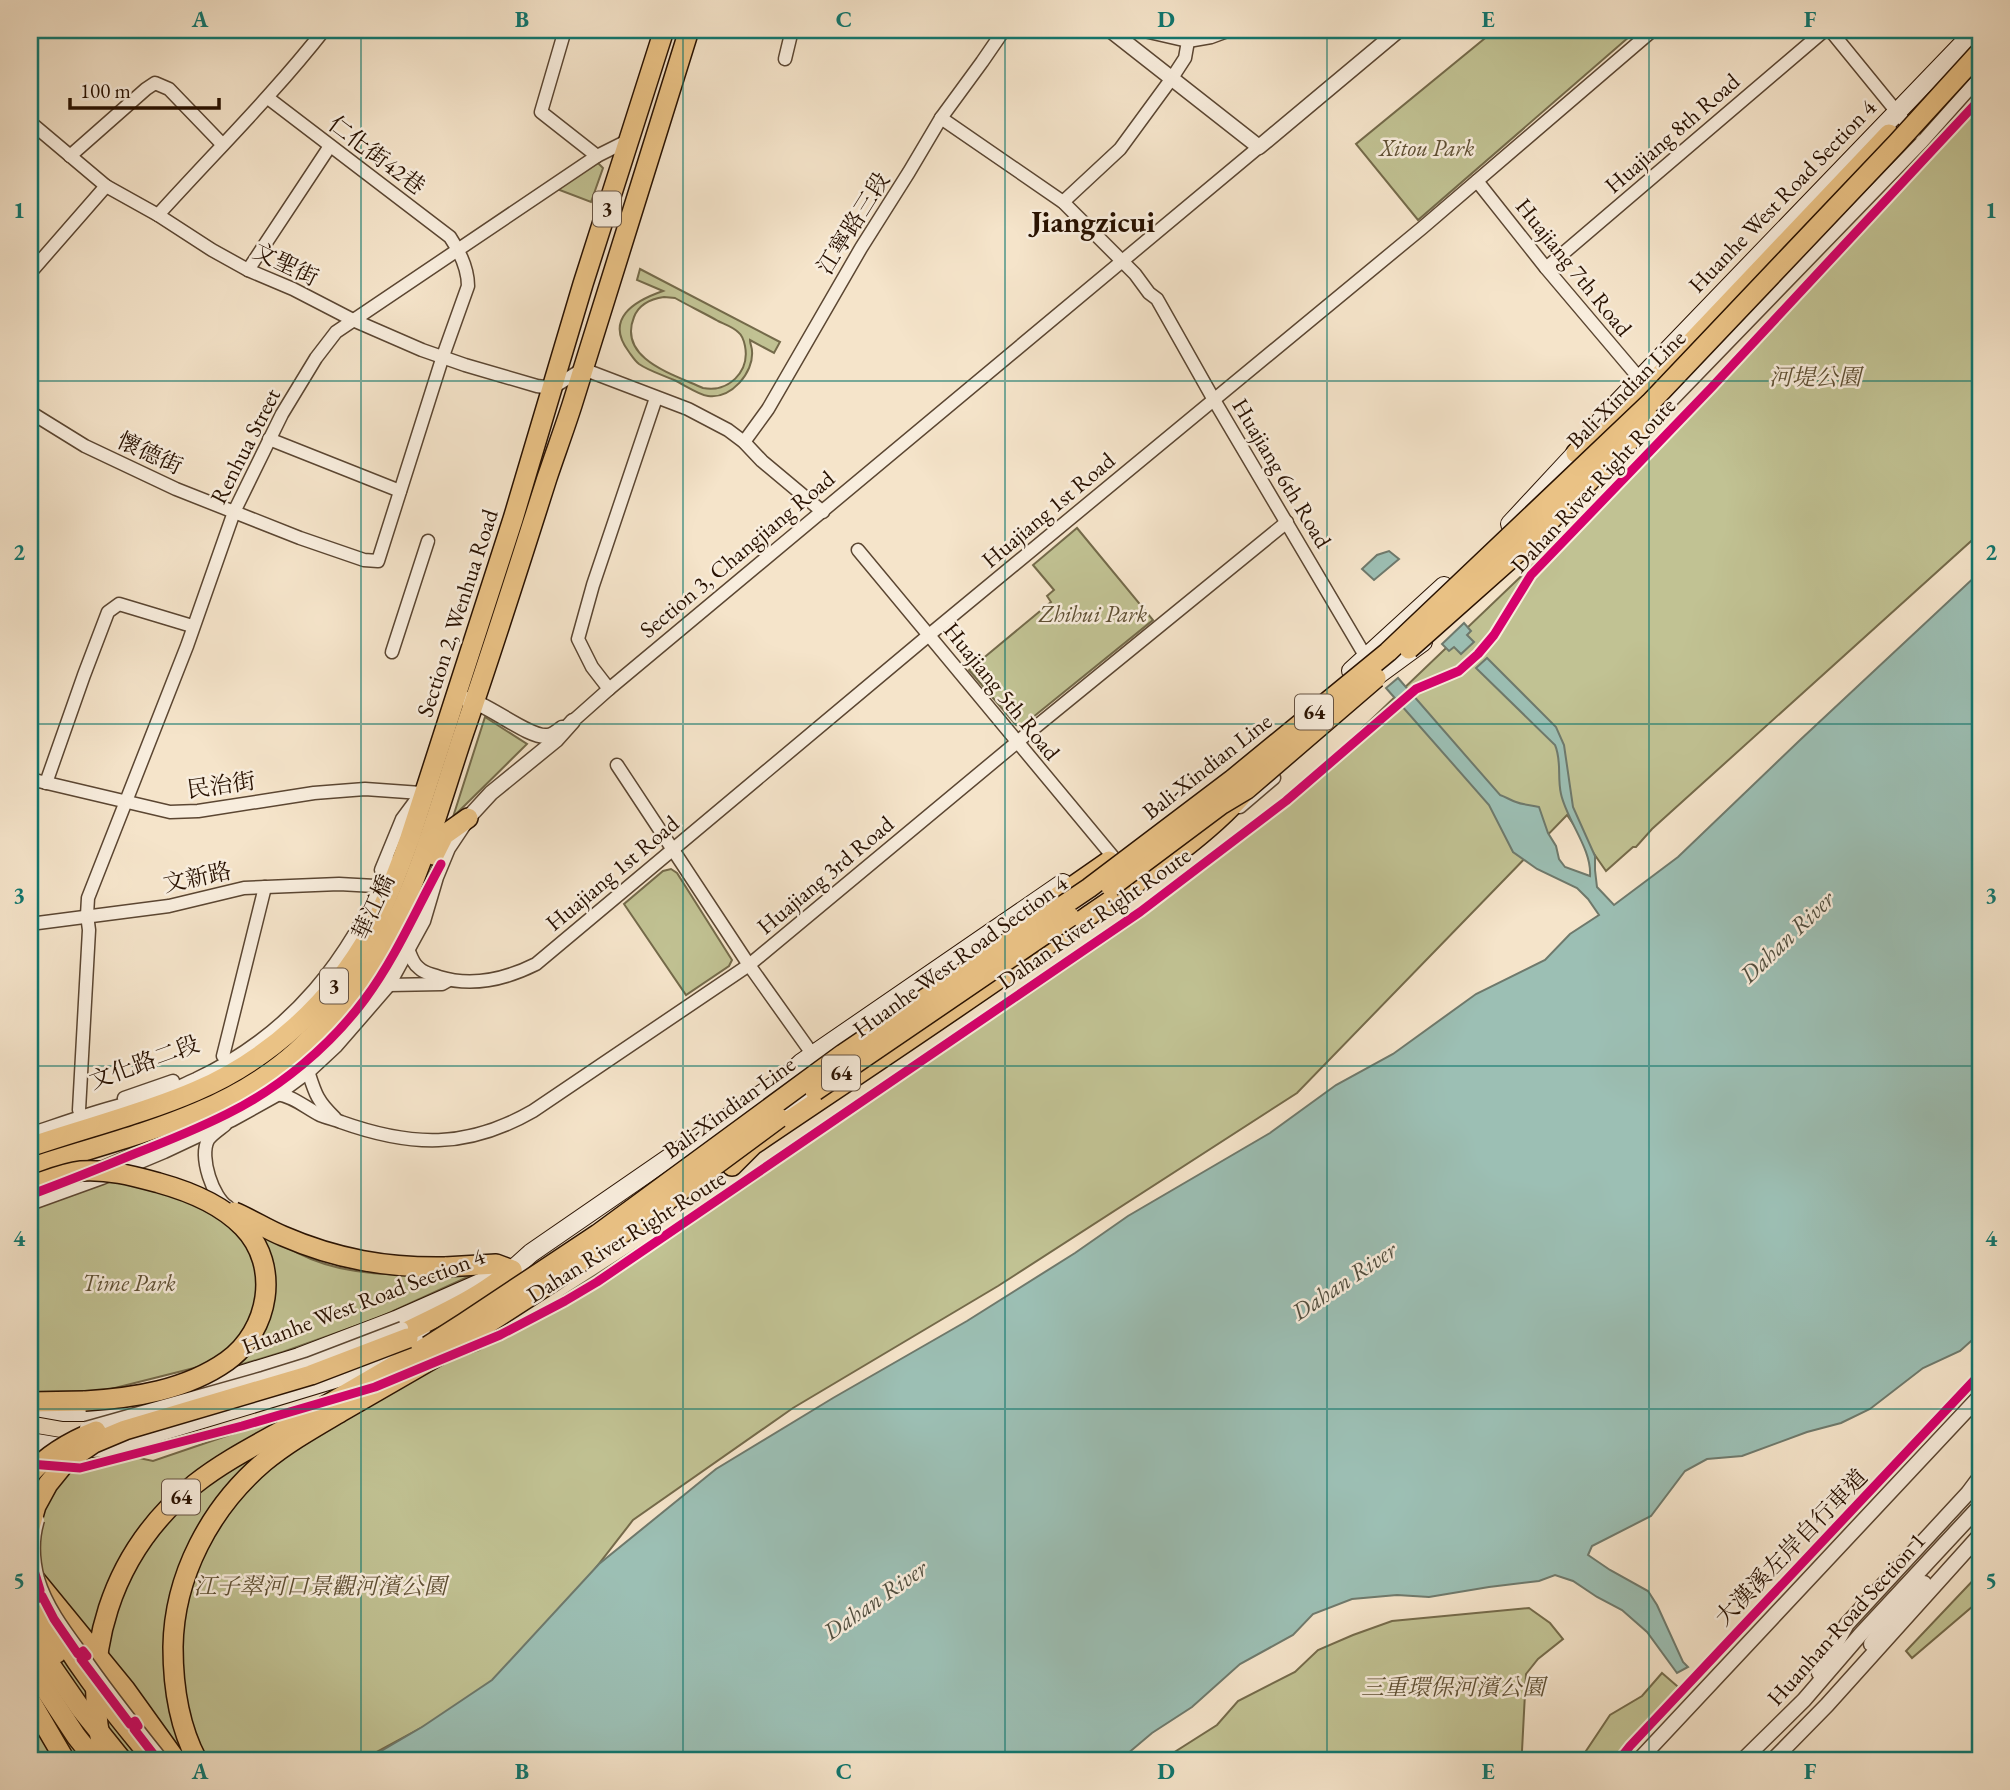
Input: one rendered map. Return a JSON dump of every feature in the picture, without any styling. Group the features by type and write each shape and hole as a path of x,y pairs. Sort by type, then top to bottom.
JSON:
{"main road":[{"name":"Section 2, Wenhua Road","path":"154,1120 198,1090 237,1070 291,1030 329,992 352,962 371,932 393,886 513,519 583,284 664,30"},
{"name":"Section 2, Wenhua Road","path":"466,728 583,369 689,30"},
{"name":"Huanhe West Road Section 4","path":"1639,388 1976,30"},
{"path":"1576,453 1612,426 1639,388 1980,44"},
{"name":"Huanhe West Road Section 4","path":"30,1442 72,1449 110,1447 381,1364 426,1344 419,1337 479,1313 634,1220 1226,794 1450,622 1548,528 1587,472 1917,136 1980,55"},
{"name":"Bali-Xindian Line","path":"419,1337 555,1263 843,1054 1089,888 1233,779 1388,652 1650,403 1980,55"},
{"name":"Bali-Xindian Line","path":"419,1337 552,1282 817,1090 1065,920 1222,804 1247,789 1397,661 1526,545 1666,405 1980,71"},
{"name":"Huanhe West Road Section 4","path":"30,1403 63,1412 137,1406 299,1357 396,1320 512,1270 531,1253 785,1079 807,1070 850,1040 868,1035 1085,887 1111,859 1276,737 1513,522 1576,453"},
{"name":"Huanhe West Road Section 4","path":"1513,522 1587,472"},
{"name":"華江橋","path":"154,1120 205,1110 244,1090 298,1051 343,1003 370,968 404,905 434,826 466,728"},
{"path":"732,1166 752,1146 1152,871 1227,813 1247,789"},
{"path":"298,1051 321,1040 341,1020 382,966 444,835 468,818"},
{"name":"Huanhe West Road Section 4","path":"785,1079 801,1062 1089,866 1111,859"},
{"path":"555,1263 660,1178 811,1063 1111,859"},
{"name":"3","path":"30,1147 154,1120"},
{"name":"3","path":"30,1168 154,1120"},
{"name":"Huanhe West Road Section 4","path":"525,1287 556,1280 732,1166"},
{"path":"30,1186 78,1172 121,1173 195,1195 281,1235 333,1253 372,1263 411,1267 496,1264 512,1270 525,1287"},
{"path":"30,1403 141,1395 202,1376 241,1350 262,1314 265,1303 266,1277 261,1257 243,1227 195,1195"},
{"path":"30,1527 36,1506 48,1483 65,1463 94,1443 125,1430 311,1375 419,1337 454,1310 493,1287 512,1270"},
{"path":"30,1474 50,1455 93,1433 419,1337"},
{"name":"64","path":"105,1760 99,1735 95,1691 97,1651 110,1602 123,1572 144,1538 166,1511 196,1484 419,1337"},
{"name":"64","path":"197,1760 179,1712 173,1671 173,1629 180,1591 195,1552 214,1517 239,1486 275,1454 326,1421 419,1337"},
{"path":"30,1567 34,1586 62,1638 107,1702 153,1760"},
{"path":"30,1573 125,1689 176,1760"},
{"path":"30,1612 101,1714 137,1760"},
{"path":"30,1634 81,1709 121,1760"},
{"path":"30,1666 44,1690 95,1760"},
{"path":"30,1700 65,1760"}],"street":[{"path":"158,215 268,98 324,30"},
{"path":"565,30 541,112 597,156"},
{"path":"785,59 792,30"},
{"name":"江寧路三段","path":"744,442 768,408 861,247 941,118 1003,30"},
{"path":"1110,30 1259,147 1396,31"},
{"path":"1140,30 1211,37 1230,30"},
{"name":"Huajiang 1st Road","path":"408,949 419,969 449,980 488,981 515,974 536,964 1477,181 1653,30"},
{"name":"Huajiang 8th Road","path":"1546,268 1825,30"},
{"path":"1830,30 1917,136"},
{"path":"1063,202 1120,149 1185,58 1187,35"},
{"name":"Huanhe West Road Section 4","path":"1548,528 1917,136 1980,77"},
{"path":"70,156 155,83 169,89 222,144"},
{"name":"仁化街42巷","path":"268,98 450,237 458,248"},
{"name":"Huajiang 6th Road","path":"941,118 1063,202 1157,299 1365,658 1379,674"},
{"name":"文聖街","path":"30,122 106,186 248,270 422,350 465,365 552,388"},
{"name":"Renhua Street","path":"79,1110 89,930 88,898 187,646 234,512 268,439 316,358 335,332 597,156 629,140"},
{"path":"248,270 330,146"},
{"name":"Section 3, Changjiang Road","path":"441,864 468,818 502,784 556,740 609,689 1259,147"},
{"name":"Huajiang 7th Road","path":"1477,181 1639,388"},
{"path":"30,273 106,186"},
{"path":"268,439 400,491 468,286 468,274 458,248"},
{"path":"552,388 583,369 688,410 728,430 744,442 762,461 823,512"},
{"path":"609,689 592,667 578,639 593,585 656,398"},
{"name":"懷德街","path":"30,412 94,450 176,489 363,560 378,561 400,491"},
{"name":"Huajiang 3rd Road","path":"277,1094 285,1095 321,1115 395,1138 435,1141 473,1136 507,1126 749,965 1287,522"},
{"path":"392,652 428,541"},
{"name":"Huajiang 5th Road","path":"858,550 1111,859"},
{"path":"46,783 108,612 119,604 192,626"},
{"name":"Huanhe West Road Section 4","path":"732,1166 759,1151 1137,888 1252,798 1349,709 1379,674"},
{"path":"455,697 476,701 521,727 548,736 573,721"},
{"path":"502,784 534,749 533,741 521,727"},
{"path":"617,765 749,965 813,1055"},
{"name":"民治街","path":"30,779 170,812 198,811 314,793 424,788"},
{"name":"文化路二段","path":"30,1127 172,1081 223,1056 269,1025 315,980 355,923 375,886 402,819 424,788"},
{"path":"30,1195 154,1120 229,1114 274,1086 311,1057 334,1035 385,971 441,864"},
{"path":"30,1203 102,1177 232,1119 277,1094 308,1070 344,1035 388,985 423,921 441,864"},
{"name":"文新路","path":"30,924 169,906 244,888 339,884 375,886"},
{"path":"223,1056 265,887"},
{"name":"Huajiang 1st Road","path":"388,985 442,984 449,980"},
{"path":"308,1070 321,1105 337,1120"},
{"path":"30,1134 122,1105 154,1120"},
{"path":"224,1205 211,1185 205,1151 208,1140 232,1119"},
{"path":"102,1177 134,1174 185,1188 224,1205 291,1245 348,1265 412,1271 512,1270"},
{"path":"30,1464 65,1437 90,1426 308,1364 419,1337"},
{"path":"162,1760 67,1634 50,1607 39,1580 34,1557 35,1529 53,1487 69,1468 97,1449 128,1435 313,1379 419,1337"},
{"path":"1639,1760 1980,1396"},
{"path":"1804,1700 1847,1624 1980,1477"},
{"name":"Huanhan Road Section 1","path":"1743,1760 1804,1700 1860,1635 1980,1506"},
{"path":"1827,1705 1840,1682 1886,1624 1980,1523"},
{"name":"Huanhan Road Section 1","path":"1773,1760 1827,1705 1980,1535"},
{"path":"30,1678 45,1703 88,1760"}],"green space":[{"name":"Xitou Park","path":"1495,30 1637,30 1418,220 1356,144"},
{"name":"江子翠河口景觀河濱公園","path":"1980,99 1980,533 1652,829 1636,847 1606,871 1567,815 1297,1093 998,1286 793,1408 633,1520 508,1681 362,1760 30,1760 30,1435 153,1461 479,1350 899,1080 1263,823 1649,454"},
{"path":"598,163 603,168 591,202 557,189"},
{"path":"640,269 780,342 774,353 750,340 752,359 739,383 733,389 717,396 700,394 639,364 622,340 621,321 626,313 642,300 663,291 637,280","holes":["675,298 731,327 742,336 746,355 744,364 729,384 712,389 703,388 664,371 641,354 634,344 631,332 639,309 654,299"]},
{"name":"Zhihui Park","path":"1077,528 1153,620 1019,726 969,670 1051,602 1047,596 1054,590 1033,565"},
{"path":"485,717 527,744 453,817"},
{"path":"671,869 677,873 732,960 729,966 686,995 624,904 663,871"},
{"name":"Time Park","path":"121,1177 202,1205 244,1234 261,1269 252,1329 210,1364 103,1391 30,1392 30,1207"},
{"path":"238,1215 298,1253 342,1268 412,1275 483,1273 472,1275 378,1318 230,1368 268,1307"},
{"path":"1980,1573 1980,1600 1912,1658 1906,1651"},
{"name":"三重環保河濱公園","path":"1529,1608 1550,1623 1563,1639 1538,1659 1526,1674 1522,1751 1524,1760 1162,1760 1217,1725 1238,1701 1295,1672 1318,1650 1353,1635 1392,1621"},
{"name":"三重環保河濱公園","path":"1662,1673 1684,1692 1631,1747 1622,1760 1580,1760 1610,1715 1642,1696"}],"water":[{"path":"1389,551 1399,559 1374,580 1362,569 1377,555"},
{"name":"Dahan River","path":"1980,572 1980,1333 1960,1351 1923,1368 1870,1409 1841,1423 1807,1432 1742,1456 1707,1459 1685,1471 1651,1516 1592,1546 1588,1555 1648,1591 1688,1667 1677,1673 1647,1632 1622,1610 1573,1581 1555,1575 1539,1581 1429,1597 1397,1595 1352,1599 1313,1614 1293,1635 1240,1664 1192,1707 1152,1733 1120,1760 366,1760 422,1727 492,1680 599,1564 716,1469 967,1321 1128,1216 1270,1133 1336,1085 1393,1054 1476,994 1545,960 1570,934 1599,915 1577,888 1537,869 1513,852 1489,805 1386,688 1398,678 1500,795 1539,807 1559,859 1565,867 1590,876 1587,856 1561,794 1555,745 1476,668 1487,658 1556,727 1564,745 1573,807 1595,856 1597,887 1614,905 1678,857"},
{"path":"1464,623 1471,631 1467,635 1474,642 1461,654 1454,647 1449,651 1442,644"}],"cycle path":[{"name":"Dahan River Right Route","path":"30,1464 80,1468 242,1426 375,1387 500,1335 597,1282 1140,912 1286,801 1416,689 1459,671 1478,654 1494,635 1531,575 1711,388 1980,99"},
{"path":"30,1195 216,1120 285,1079 320,1049 365,999 396,950 441,864"},
{"name":"大漢溪左岸自行車道","path":"1619,1760 1980,1374"},
{"path":"30,1532 33,1532 33,1567 40,1590 32,1594 35,1600 42,1596 78,1654 83,1651 87,1656 81,1659 130,1724 135,1721 138,1726 134,1729 158,1760"}],"district":[{"name":"Jiangzicui","path":"1093,222"}],"park label":[{"name":"河堤公園","path":"1815,377"}]}
